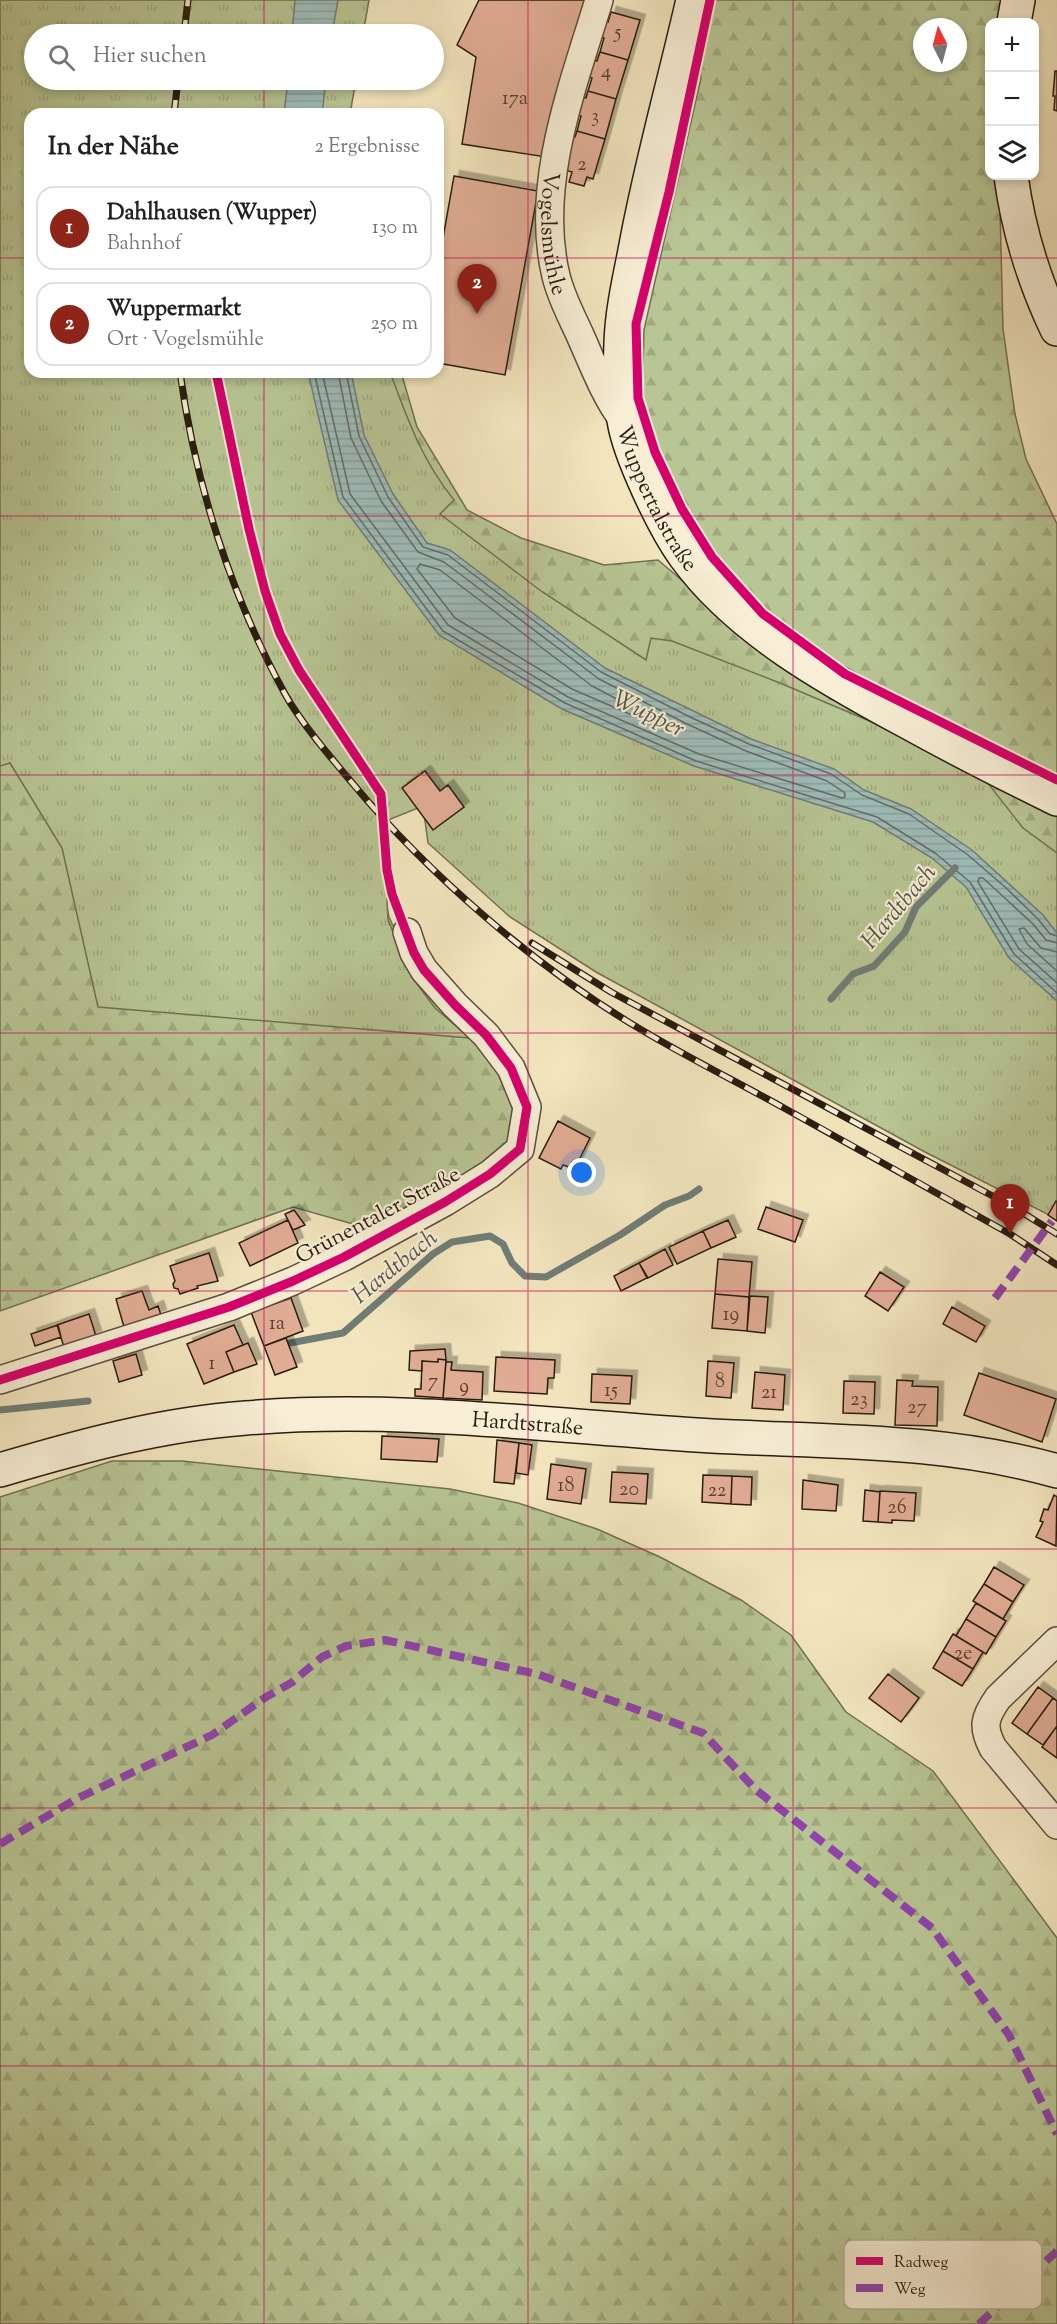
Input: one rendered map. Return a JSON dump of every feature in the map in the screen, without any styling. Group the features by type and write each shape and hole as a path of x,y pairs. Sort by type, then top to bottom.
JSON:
{"main road":[{"name":"Wuppertalstraße","path":"693,0 644,202 621,341 624,421 641,471 674,539 685,556 729,603 759,630 806,664 857,695 1057,799"},
{"path":"1015,18 1018,0"},
{"path":"1012,180 1022,235 1037,281 1057,329"},
{"name":"Hardtstraße","path":"0,1470 80,1447 171,1427 247,1418 329,1414 432,1417 714,1436 901,1444 997,1456 1057,1472"}],"street":[{"name":"Vogelsmühle","path":"599,0 558,144 552,182 550,226 556,275 561,294 594,369 611,403 624,421"},
{"name":"Grünentaler Straße","path":"0,1380 229,1307 293,1281 344,1257 435,1208 490,1174 520,1149 527,1107 511,1068 486,1035 424,970 414,954 407,932"},
{"path":"1057,1641 998,1698 985,1724 986,1735 993,1748 1057,1825"}],"green space":[{"path":"0,0 24,24 24,90 33,90 31,108 24,108 24,378 34,378 372,833 389,917 416,975 484,1037 523,1107 517,1149 438,1200 353,1224 293,1207 0,1311"},
{"path":"0,0 369,0 365,24 24,24 24,90 354,90 351,108 24,108 24,378 392,378 409,423 424,454 454,500 440,514 541,591 646,660 651,638 672,641 780,683 893,731 983,777 1023,828 1057,853 1057,1219 925,1152 596,972 510,917 428,843 423,806 383,822 388,920 411,976 435,1008 470,1038 98,1007 62,848 10,763 0,766"},
{"path":"695,0 1011,0 1005,18 985,18 985,180 1004,180 1000,210 1003,329 1015,414 1026,459 1057,524 1057,794 861,688 738,586 703,543 678,504 657,461 642,400 644,330 701,78"},
{"path":"358,378 403,378 417,427 467,510 521,538 604,565 658,560 744,633 1057,806 1057,932 835,768 453,551"},
{"path":"112,1461 182,1461 450,1489 518,1503 597,1529 660,1557 741,1600 791,1635 846,1712 933,1771 1057,1938 1057,2324 0,2324 0,1497"}],"water":[{"path":"295,0 338,0 334,24 293,24"},
{"path":"287,90 325,90 323,108 285,108"},
{"name":"Wupper","path":"309,378 352,378 364,435 393,494 427,543 450,550 605,668 751,739 834,769 864,790 911,809 972,850 1043,915 1057,933 1057,1001 1009,958 966,887 932,858 873,822 694,766 562,709 439,635 338,500"}],"building":[{"path":"479,0 587,0 546,157 462,144 476,57 457,45"},
{"path":"611,12 640,20 628,60 600,52 604,38 597,36 604,21 608,22"},
{"path":"600,52 628,60 616,99 588,91 592,78 586,76 592,59 597,61"},
{"path":"1055,71 1057,71 1057,111 1054,110 1055,96 1053,96"},
{"path":"588,91 616,99 605,139 577,131 581,116 575,114 581,97 586,98"},
{"path":"577,131 605,139 593,179 587,177 584,186 569,182 572,172 565,170 570,136 575,137"},
{"path":"454,176 538,191 505,375 444,364 444,232"},
{"path":"425,771 440,791 448,785 464,807 433,830 402,788"},
{"path":"558,1121 590,1138 577,1164 572,1162 569,1167 563,1165 561,1169 539,1158"},
{"path":"1057,1202 1057,1221 1048,1215"},
{"path":"766,1207 803,1220 795,1242 758,1229"},
{"path":"294,1210 305,1225 293,1230 285,1214"},
{"path":"288,1220 298,1243 250,1266 239,1243"},
{"path":"728,1220 736,1237 711,1248 703,1231"},
{"path":"703,1231 711,1248 677,1264 669,1247"},
{"path":"665,1249 673,1265 648,1278 639,1263"},
{"path":"209,1253 218,1281 197,1286 198,1288 180,1294 178,1289 174,1288 175,1281 170,1266"},
{"path":"718,1259 752,1262 749,1297 715,1294"},
{"path":"639,1263 647,1278 621,1291 614,1276"},
{"path":"880,1272 904,1287 888,1311 865,1296"},
{"path":"142,1291 149,1310 158,1306 161,1315 124,1327 116,1299"},
{"path":"715,1294 749,1297 747,1331 712,1328"},
{"path":"750,1296 768,1297 765,1333 747,1331"},
{"path":"291,1298 303,1331 264,1346 251,1312"},
{"path":"952,1307 985,1326 976,1342 943,1324"},
{"path":"89,1314 96,1336 64,1347 57,1325"},
{"path":"58,1325 61,1337 35,1346 31,1334"},
{"path":"234,1325 243,1345 226,1352 234,1372 204,1384 187,1344"},
{"path":"286,1338 297,1367 275,1375 264,1346"},
{"path":"248,1343 257,1364 234,1372 226,1352"},
{"path":"445,1349 446,1360 422,1361 422,1371 409,1370 410,1351"},
{"path":"136,1354 142,1375 119,1382 113,1361"},
{"path":"496,1357 555,1360 554,1378 548,1378 547,1394 494,1391"},
{"path":"438,1359 446,1360 443,1398 415,1396 415,1389 421,1389 422,1361 438,1362"},
{"path":"708,1361 734,1363 731,1398 706,1396"},
{"path":"446,1362 452,1362 451,1370 483,1372 482,1400 443,1398"},
{"path":"755,1372 785,1375 783,1410 752,1408"},
{"path":"979,1373 1056,1399 1042,1442 964,1415"},
{"path":"592,1374 632,1376 630,1404 591,1402"},
{"path":"897,1380 913,1381 912,1386 938,1387 937,1426 895,1425"},
{"path":"844,1381 875,1382 874,1414 843,1413"},
{"path":"382,1436 439,1439 437,1462 381,1459"},
{"path":"497,1440 519,1443 514,1484 494,1482"},
{"path":"519,1443 532,1445 528,1475 516,1473"},
{"path":"551,1464 586,1469 581,1504 547,1499"},
{"path":"612,1472 648,1474 646,1504 610,1502"},
{"path":"703,1475 732,1476 731,1504 702,1502"},
{"path":"732,1476 752,1477 751,1505 731,1504"},
{"path":"803,1480 838,1485 836,1511 802,1509"},
{"path":"865,1490 880,1492 878,1522 863,1521"},
{"path":"880,1491 916,1493 914,1521 878,1522"},
{"path":"1054,1495 1057,1497 1056,1546 1036,1537 1043,1522 1040,1521 1044,1509 1048,1510"},
{"path":"994,1567 1024,1585 1013,1602 984,1584"},
{"path":"984,1584 1013,1602 1003,1619 973,1601"},
{"path":"976,1603 1006,1621 996,1637 966,1619"},
{"path":"966,1619 996,1637 986,1654 956,1636"},
{"path":"953,1634 983,1652 973,1669 943,1651"},
{"path":"943,1651 973,1669 962,1686 933,1668"},
{"path":"888,1674 919,1698 901,1722 869,1698"},
{"path":"1038,1687 1053,1698 1027,1734 1012,1723"},
{"path":"1053,1698 1057,1701 1057,1726 1043,1745 1027,1734"},
{"path":"1057,1726 1057,1758 1042,1747"}],"waterway":[{"name":"Hardtbach","path":"831,999 853,974 874,966 905,932 916,907 955,868"},
{"name":"Hardtbach","path":"290,1343 343,1333 433,1254 452,1242 490,1236 503,1244 512,1263 525,1276 546,1277 620,1235 665,1205 689,1196 699,1189"},
{"name":"Hardtbach","path":"0,1410 88,1401"}],"railway":[{"path":"185,24 188,0"},
{"path":"175,108 177,90"},
{"path":"181,378 195,455 218,538 248,618 266,657 285,694 308,729 354,785 415,852 449,885 522,947 597,1002 672,1047 1010,1234 1057,1265"},
{"path":"532,943 611,992 1015,1208 1057,1234"}],"marked path":[{"path":"995,1298 1052,1221"},
{"path":"0,1844 76,1799 212,1735 266,1697 291,1683 322,1657 346,1646 385,1640 537,1674 703,1733 756,1790 932,1928 1009,2035 1057,2134"},
{"path":"1042,2265 1057,2251"},
{"path":"979,2324 995,2309"}],"cycle path":[{"path":"710,0 669,192 636,324 638,398 655,452 682,509 712,557 763,614 845,674 1057,780"},
{"path":"0,1380 229,1307 293,1281 344,1257 445,1202 490,1174 520,1149 527,1107 511,1068 486,1035 424,970 414,953 392,894 387,870 381,794 299,670 280,634 265,591 249,529 217,378"}],"place":[{"name":"Wuppermarkt","path":"477,314"},
{"name":"Dahlhausen (Wupper)","path":"1010,1234"}]}
